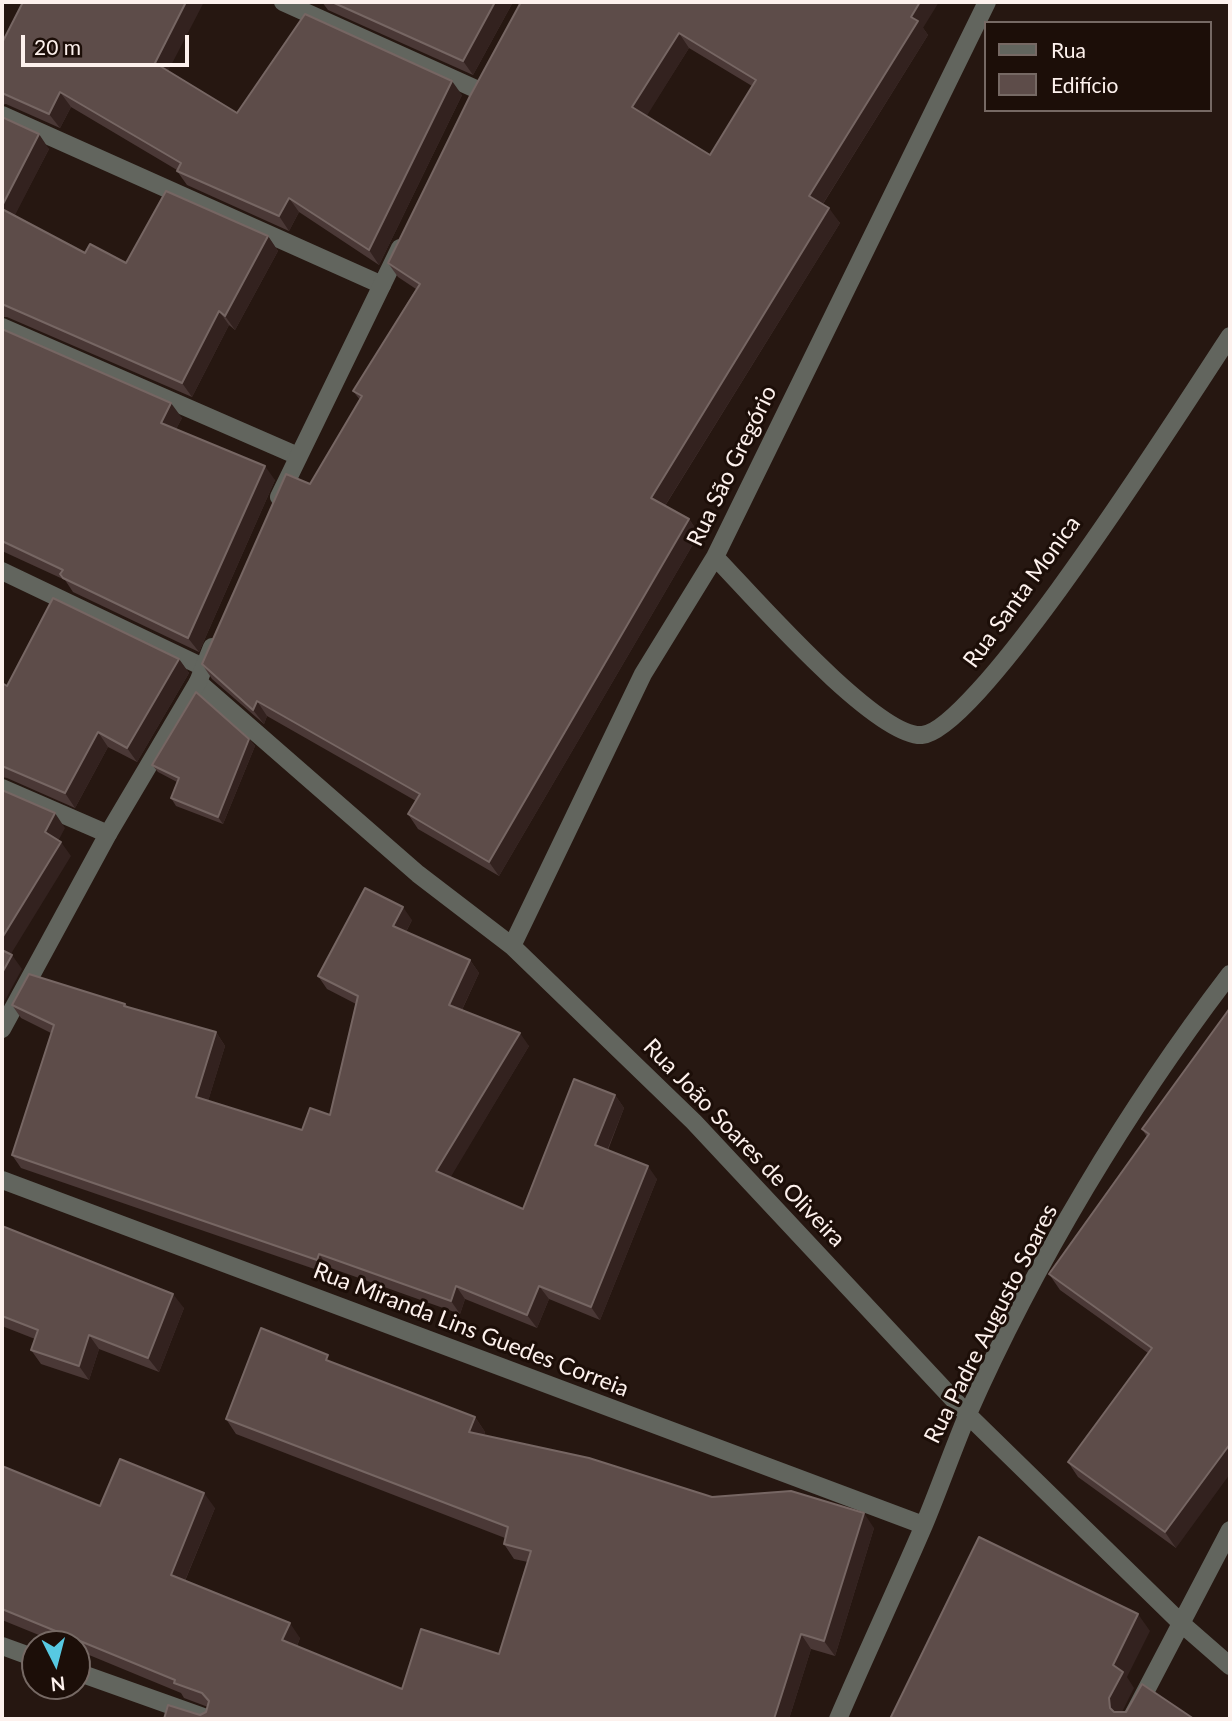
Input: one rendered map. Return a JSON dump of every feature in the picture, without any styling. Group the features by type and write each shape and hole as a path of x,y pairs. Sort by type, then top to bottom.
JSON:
{"street":[{"path":"283,2 477,91"},
{"name":"Rua São Gregório","path":"512,946 643,674 715,558 987,2"},
{"path":"2,114 382,285"},
{"path":"270,518 405,237"},
{"path":"2,327 298,456"},
{"name":"Rua Santa Monica","path":"715,558 845,691 903,731 922,735 947,724 1003,666 1230,336"},
{"name":"Rua João Soares de Oliveira","path":"2,571 200,675 418,874 512,946 694,1122 968,1415 1182,1625 1230,1666"},
{"path":"3,1024 107,834 200,675 219,630"},
{"path":"2,788 107,834"},
{"name":"Rua Padre Augusto Soares","path":"838,1719 968,1415 1030,1291 1095,1174 1166,1062 1230,974"},
{"name":"Rua Miranda Lins Guedes Correia","path":"2,1180 923,1525"},
{"path":"1131,1719 1230,1530"},
{"path":"2,1646 21,1653"},
{"path":"91,1677 209,1719"}],"building":[{"path":"23,2 186,2 155,63 237,113 305,14 452,81 369,250 289,198 279,216 177,171 181,163 60,92 49,114 2,93 2,43"},
{"path":"332,2 495,2 463,61"},
{"path":"521,2 920,2 911,17 918,21 809,196 829,208 651,498 689,519 489,862 408,814 420,794 257,701 253,710 202,664 286,474 310,484 362,396 353,391 420,284 388,263 470,96","holes":["679,33 756,80 710,155 632,107"]},
{"path":"2,117 39,134 2,206"},
{"path":"166,191 268,236 225,316 219,311 182,383 2,304 2,209 85,253 90,244 126,263"},
{"path":"2,329 171,403 161,423 265,466 188,638 63,578 60,574 63,570 2,541"},
{"path":"53,598 179,659 127,748 98,732 65,793 2,766 2,683 7,686"},
{"path":"196,692 249,739 218,817 171,798 179,778 152,765"},
{"path":"2,790 55,813 45,832 61,842 2,938"},
{"path":"365,888 403,907 393,926 470,960 449,1005 520,1033 436,1171 523,1209 574,1079 615,1095 595,1145 648,1166 591,1307 539,1286 527,1315 456,1286 451,1301 319,1254 317,1260 12,1155 54,1025 12,1005 29,974 125,1004 124,1006 216,1032 196,1097 302,1130 310,1108 330,1115 358,996 318,976"},
{"path":"2,950 12,955 2,973"},
{"path":"1230,1008 1230,1444 1165,1532 1068,1462 1152,1348 1049,1274 1149,1134 1142,1129"},
{"path":"2,1226 173,1294 148,1358 89,1335 79,1366 31,1350 38,1330 2,1316"},
{"path":"261,1328 328,1355 326,1360 475,1417 469,1432 589,1458 712,1497 791,1491 864,1513 824,1641 801,1634 774,1719 164,1719 168,1705 200,1715 206,1712 209,1701 202,1693 174,1683 175,1680 91,1646 91,1630 53,1630 2,1609 2,1466 100,1506 120,1459 204,1493 171,1575 290,1623 282,1640 402,1689 421,1629 499,1654 531,1551 504,1544 508,1527 226,1419"},
{"path":"979,1537 1138,1614 1113,1665 1123,1672 1109,1698 1110,1708 1114,1712 1126,1712 1142,1684 1194,1719 890,1719"}]}
